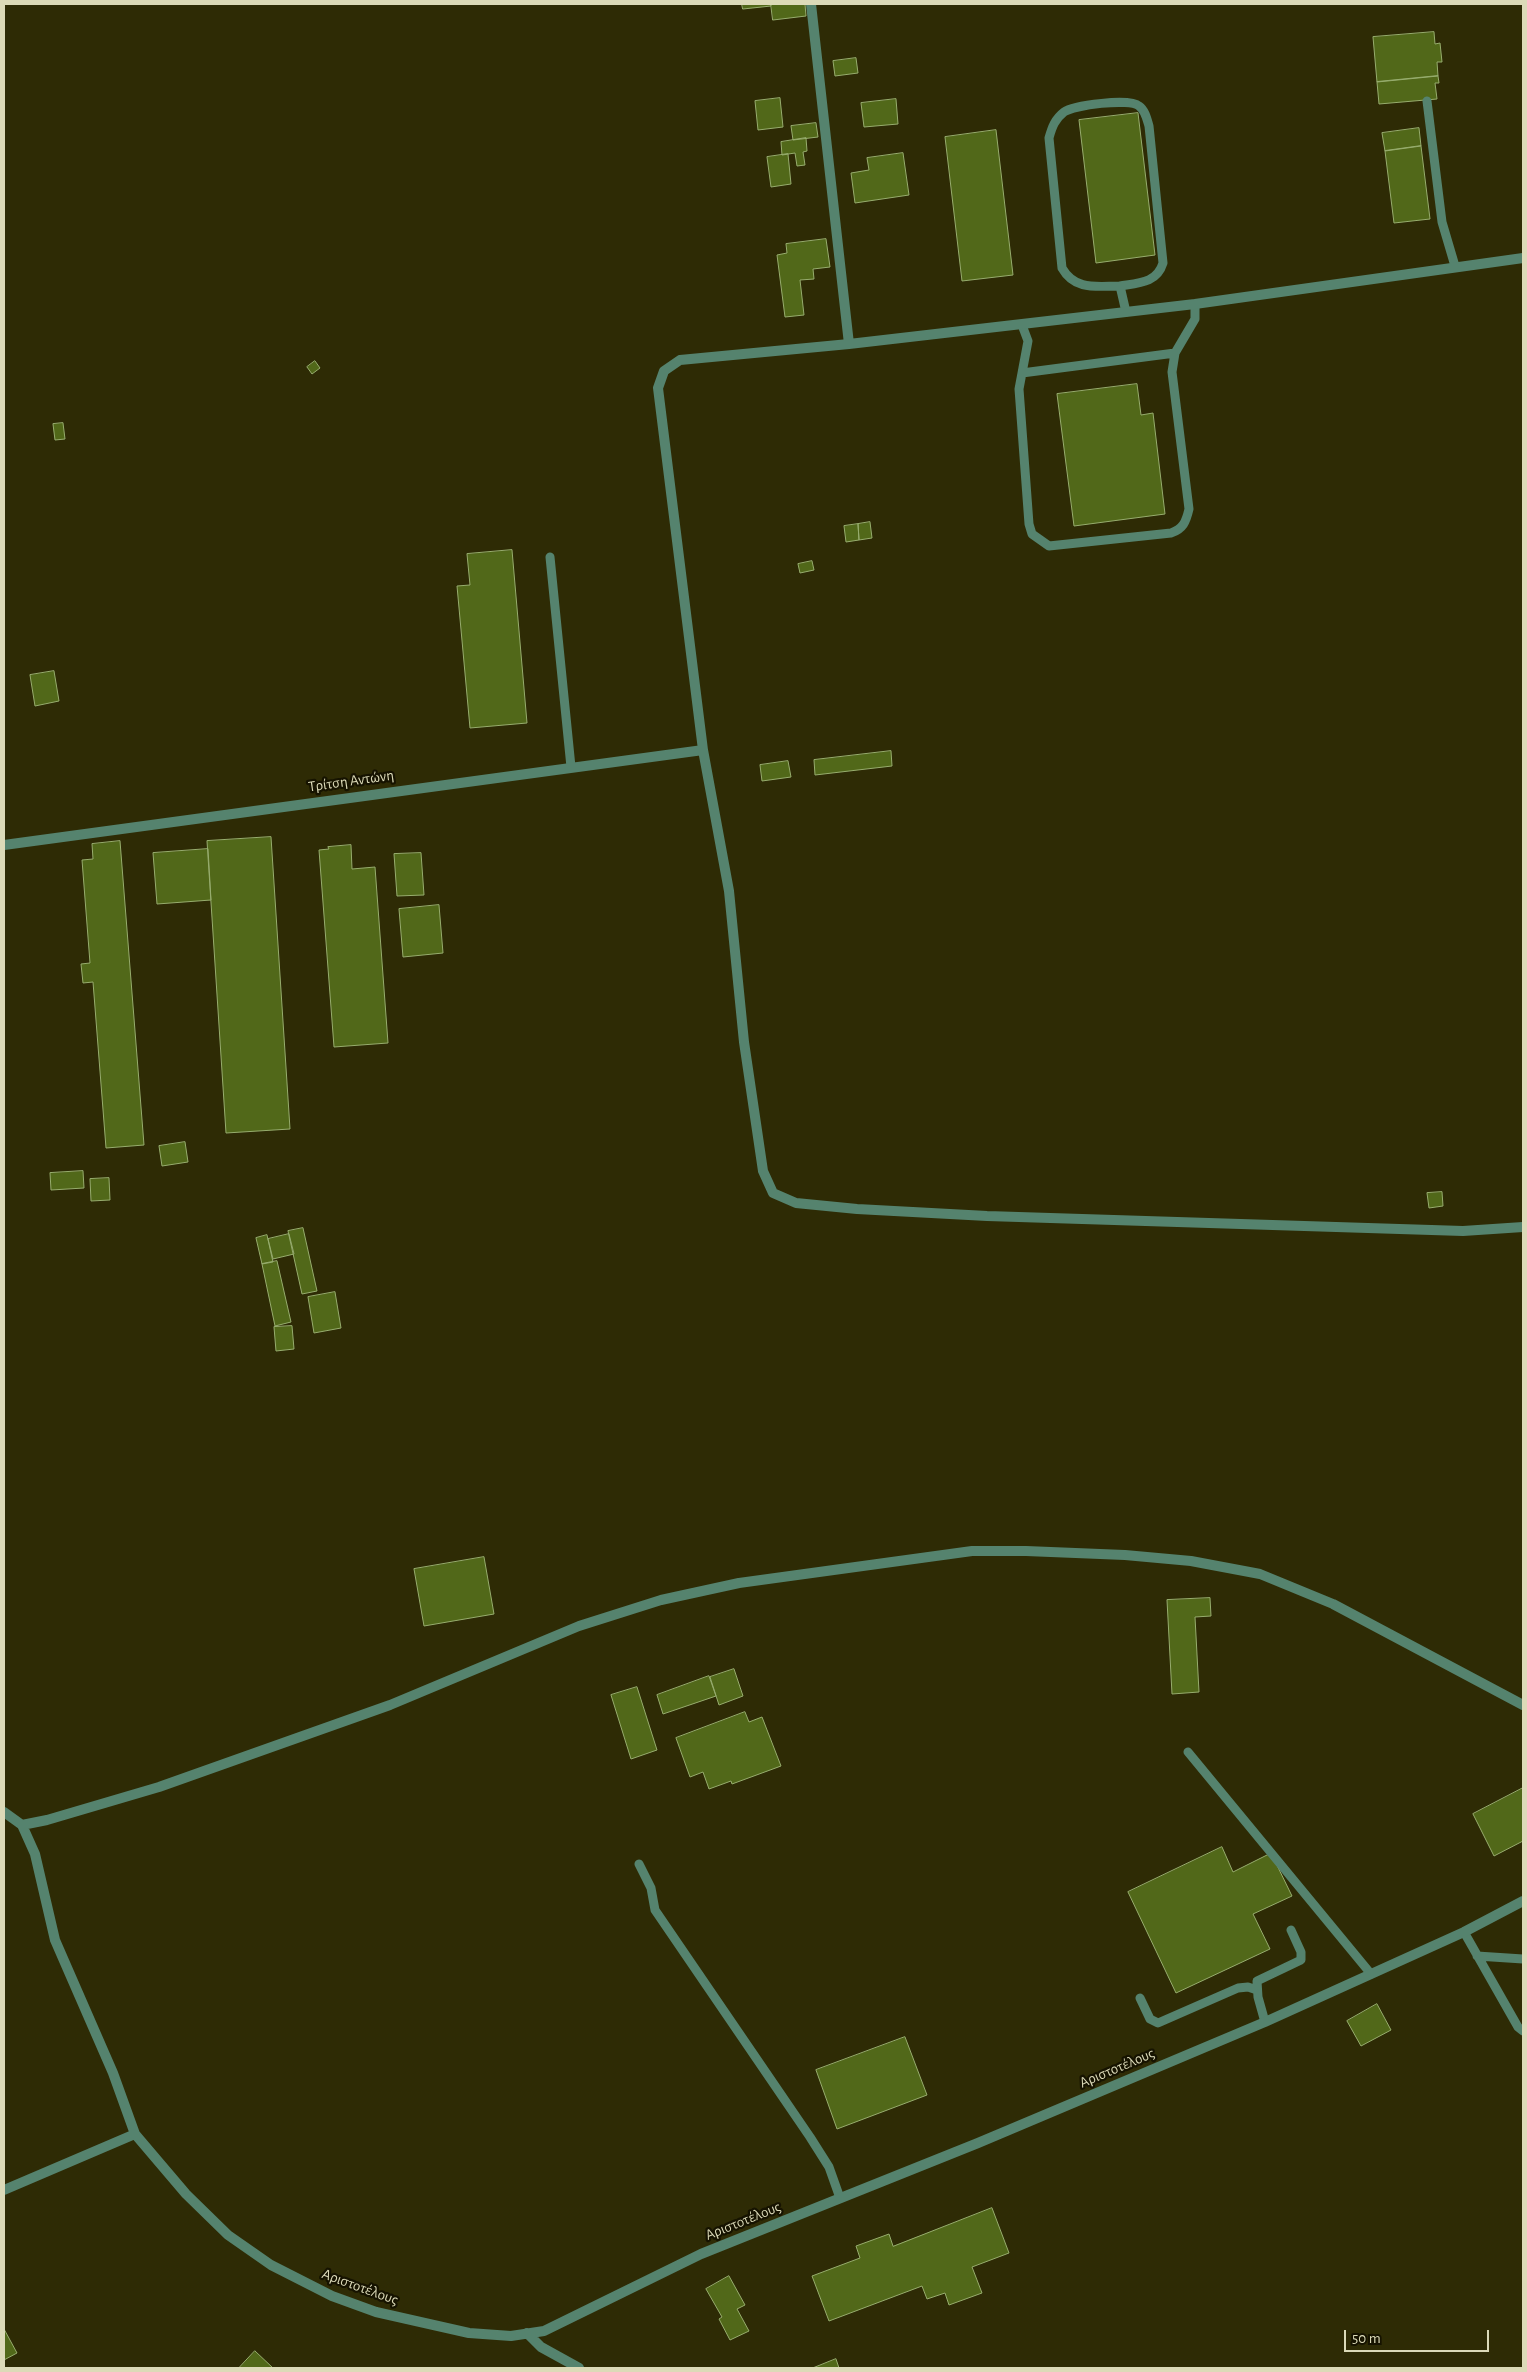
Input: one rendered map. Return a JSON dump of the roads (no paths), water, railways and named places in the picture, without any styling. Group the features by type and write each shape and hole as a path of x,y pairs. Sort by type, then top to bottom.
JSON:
{"street":[{"path":"811,4 849,344"},
{"path":"1523,258 1455,266 1195,304 1022,325 680,360 664,371 658,388 703,750 729,891 744,1042 763,1171 772,1192 796,1203 857,1209 987,1216 1463,1231 1523,1227"},
{"name":"Τρίτση Αντώνη","path":"4,845 703,750"},
{"path":"22,1825 47,1820 159,1786 390,1706 579,1626 661,1600 739,1583 972,1552 1026,1550 1124,1554 1191,1560 1260,1574 1333,1604 1523,1705"},
{"path":"4,1812 22,1825 34,1854 55,1940 113,2073 135,2134 4,2190"},
{"name":"Αριστοτέλους","path":"135,2134 186,2194 228,2235 271,2265 332,2296 376,2312 469,2334 511,2336 544,2331 701,2254 1265,2022 1464,1932 1523,1902"},
{"path":"527,2333 541,2347 579,2368"}],"lane":[{"path":"1127,101 1139,105 1146,114 1150,126 1163,263 1160,271 1150,280 1120,286 1083,287 1067,277 1062,268 1049,138 1053,124 1070,108 1127,101"},
{"path":"1427,102 1442,222 1455,266"},
{"path":"1120,286 1126,312"},
{"path":"1022,325 1028,341 1019,389 1029,524 1032,534 1049,546 1171,534 1179,530 1186,522 1189,509 1172,372 1175,353 1195,319 1195,304"},
{"path":"1022,373 1175,353"},
{"path":"550,557 571,767"},
{"path":"1188,1752 1372,1974"},
{"path":"639,1864 651,1888 655,1910 829,2167 840,2198"},
{"path":"1265,2022 1257,1990 1257,1981 1301,1960 1301,1952 1290,1930"},
{"path":"1464,1932 1518,2026 1523,2031"},
{"path":"1477,1956 1523,1959"},
{"path":"1140,1998 1150,2020 1158,2023 1238,1988 1248,1987 1257,1990"}]}
